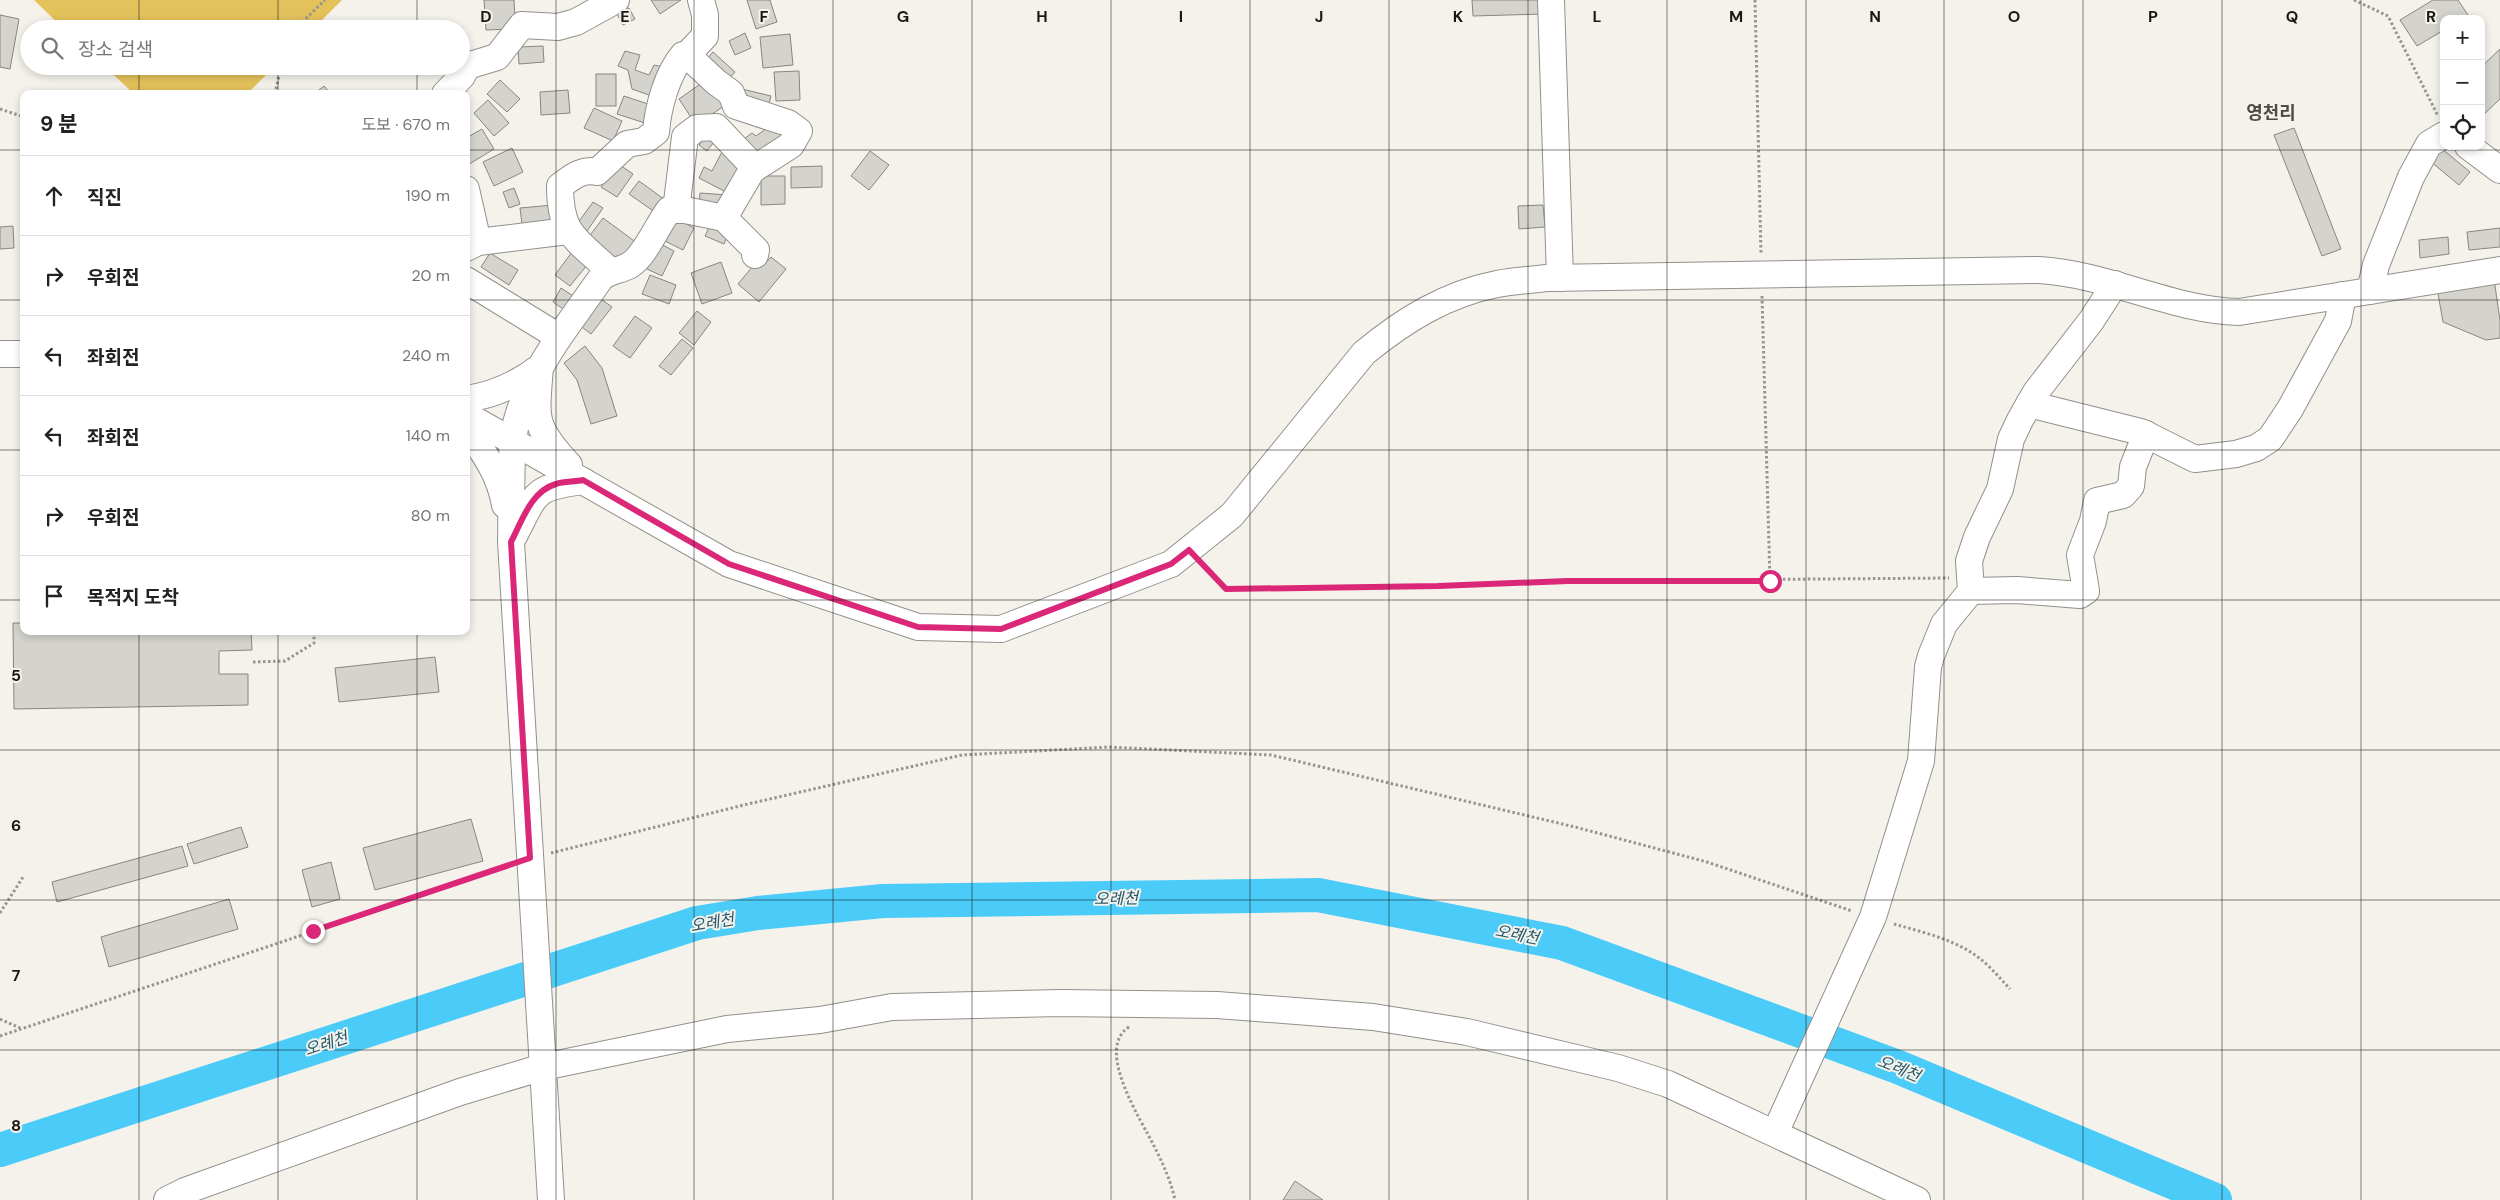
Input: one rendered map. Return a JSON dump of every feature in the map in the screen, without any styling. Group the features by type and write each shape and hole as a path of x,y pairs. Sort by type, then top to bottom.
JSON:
{"street":[{"path":"470,65 497,57 522,25 558,27 576,22 616,0"},
{"path":"656,132 657,119 675,65 682,55 687,54 705,36 705,15 701,0"},
{"path":"1551,0 1560,278"},
{"path":"687,54 730,93 736,106 788,123 800,131 791,145 755,168 724,218"},
{"path":"610,271 568,231 560,208 560,186 571,178 588,170 596,172 627,144 644,141 656,132 685,136 697,128 716,126 755,168"},
{"path":"2370,291 2376,265 2410,177 2429,144 2440,130"},
{"path":"676,210 685,136"},
{"path":"2473,150 2500,170"},
{"path":"551,1200 511,542 513,440 521,409 540,367 586,296 610,271 630,265 669,210 724,218 756,250 755,255"},
{"path":"470,226 472,245 568,231"},
{"path":"470,416 729,564 918,627 1001,629 1171,564 1232,515 1364,353 1385,336 1421,312 1464,293 1498,284 1560,278 2039,270 2075,273 2202,309 2239,312 2500,270"},
{"path":"470,282 559,337"},
{"path":"1775,1133 1872,917 1921,760 1928,666 1944,624 1970,584 1969,561 1977,537 1994,505 2000,489 2011,439 2036,392 2091,321 2114,284"},
{"path":"2029,404 2146,434 2194,459 2236,454 2256,448 2270,438 2290,409 2338,320 2343,295"},
{"path":"0,354 20,354"},
{"path":"470,398 502,390 522,380 540,367"},
{"path":"540,367 537,414 542,432 583,480"},
{"path":"470,433 488,458 497,476 505,502 511,542"},
{"path":"1970,584 2080,595 2086,591 2080,555 2093,521 2097,501 2123,495 2131,486 2133,467 2146,434"},
{"path":"511,542 533,500 540,492 558,483 583,480"},
{"path":"167,1200 185,1191 460,1092 543,1067 727,1029 820,1020 892,1007 1217,1004 1373,1017 1467,1032 1618,1068 1668,1084 1918,1200"}],"path":[{"path":"304,20 324,0"},
{"path":"2354,0 2388,16 2440,124"},
{"path":"277,90 279,75"},
{"path":"0,109 20,116"},
{"path":"1189,550 1226,589 1438,586 1568,581 1970,584"},
{"path":"253,662 285,661 314,642 314,635"},
{"path":"0,1036 530,858 748,804 962,755 1109,747 1271,755 1575,826 1707,862 1941,938 1968,950 1992,968 2010,989"},
{"path":"0,913 23,878"},
{"path":"0,1018 21,1028"},
{"path":"1134,1024 1126,1029 1119,1042 1116,1053 1119,1070 1123,1086 1165,1168 1175,1200"}],"shaded area":[{"path":"34,0 342,0 322,20 55,20"},
{"path":"114,75 266,75 251,90 130,90"}],"building":[{"path":"484,0 514,0 515,17 511,17 511,29 486,30"},
{"path":"651,0 681,0 660,14"},
{"path":"747,0 770,0 777,22 756,29"},
{"path":"1472,0 1544,0 1544,14 1473,16"},
{"path":"2433,0 2458,0 2468,15 2440,15 2440,32 2417,46 2400,20"},
{"path":"629,8 635,19 623,25 617,14"},
{"path":"0,15 19,19 10,69 0,67"},
{"path":"745,33 751,48 735,55 729,41"},
{"path":"790,34 793,65 763,68 760,37"},
{"path":"543,46 544,62 519,64 518,47"},
{"path":"2500,49 2500,99 2485,113 2485,105 2485,63"},
{"path":"625,51 640,55 635,70 649,75 654,65 668,68 652,96 632,89 628,70 618,66"},
{"path":"713,52 735,72 725,83 703,63"},
{"path":"799,71 800,100 776,101 774,72"},
{"path":"596,74 616,74 616,106 596,106"},
{"path":"500,80 520,99 507,112 487,94"},
{"path":"706,80 724,106 696,125 679,99"},
{"path":"324,86 328,90 319,90"},
{"path":"742,89 771,96 768,108 739,101"},
{"path":"568,90 570,113 541,115 540,92"},
{"path":"624,96 651,105 645,123 617,114"},
{"path":"488,100 509,123 494,136 474,113"},
{"path":"594,108 622,121 613,141 584,128"},
{"path":"773,124 786,141 756,164 740,142 752,133 756,136"},
{"path":"2294,128 2341,249 2322,256 2274,135"},
{"path":"482,129 494,149 470,164 470,136"},
{"path":"709,132 717,138 707,151 699,145"},
{"path":"512,148 523,172 494,186 483,162"},
{"path":"2440,149 2443,150 2470,172 2459,185 2430,161"},
{"path":"870,151 889,165 869,190 851,176"},
{"path":"722,152 742,163 726,192 699,178 704,167 712,171"},
{"path":"617,163 633,174 617,197 601,187"},
{"path":"822,166 822,187 791,188 791,167"},
{"path":"761,176 785,176 785,204 761,205"},
{"path":"639,181 668,202 659,215 629,194"},
{"path":"514,188 520,204 509,208 503,192"},
{"path":"700,193 727,195 726,208 699,207"},
{"path":"593,202 603,208 587,231 577,224"},
{"path":"553,205 556,229 523,232 520,208"},
{"path":"1543,205 1545,227 1519,229 1518,206"},
{"path":"671,216 694,228 683,250 659,238"},
{"path":"603,218 637,243 623,263 588,238"},
{"path":"712,221 730,229 724,244 705,236"},
{"path":"13,226 14,248 0,249 0,227"},
{"path":"2500,228 2500,247 2469,250 2467,232"},
{"path":"2448,237 2449,254 2420,258 2419,240"},
{"path":"657,242 674,251 662,276 645,268"},
{"path":"572,252 588,264 570,286 555,275"},
{"path":"490,253 518,270 509,285 481,267"},
{"path":"771,257 786,269 759,302 738,284 758,260 764,265"},
{"path":"721,262 732,293 702,304 691,273"},
{"path":"650,275 676,285 669,304 642,294"},
{"path":"2494,279 2500,320 2500,338 2486,340 2443,322 2437,288"},
{"path":"561,288 578,299 569,313 553,302"},
{"path":"598,297 612,307 591,334 578,324"},
{"path":"697,311 711,322 694,345 679,333"},
{"path":"635,316 652,328 630,358 613,346"},
{"path":"682,339 693,348 671,375 659,366"},
{"path":"585,346 602,368 617,416 591,424 577,380 564,363"},
{"path":"13,623 20,623 20,635 251,635 252,650 219,651 219,674 248,674 248,705 14,709"},
{"path":"435,657 439,692 339,702 335,668"},
{"path":"471,819 483,861 375,890 363,848"},
{"path":"241,827 248,847 194,864 187,844"},
{"path":"182,846 188,866 57,902 52,882"},
{"path":"331,862 340,899 312,907 302,870"},
{"path":"229,899 238,929 109,967 101,937"},
{"path":"1295,1181 1323,1200 1283,1200"}],"waterway":[{"name":"오례천","path":"0,1150 697,923 758,913 883,901 1318,895 1562,943 1898,1067 2215,1200"}],"district":[{"name":"영천리","path":"2271,113"}],"route":[{"path":"313,931 497,871 530,858 511,542 533,500 540,492 558,483 583,480 729,564 918,627 1001,629 1171,564 1189,550 1226,589 1438,586 1568,581 1770,581"}]}
